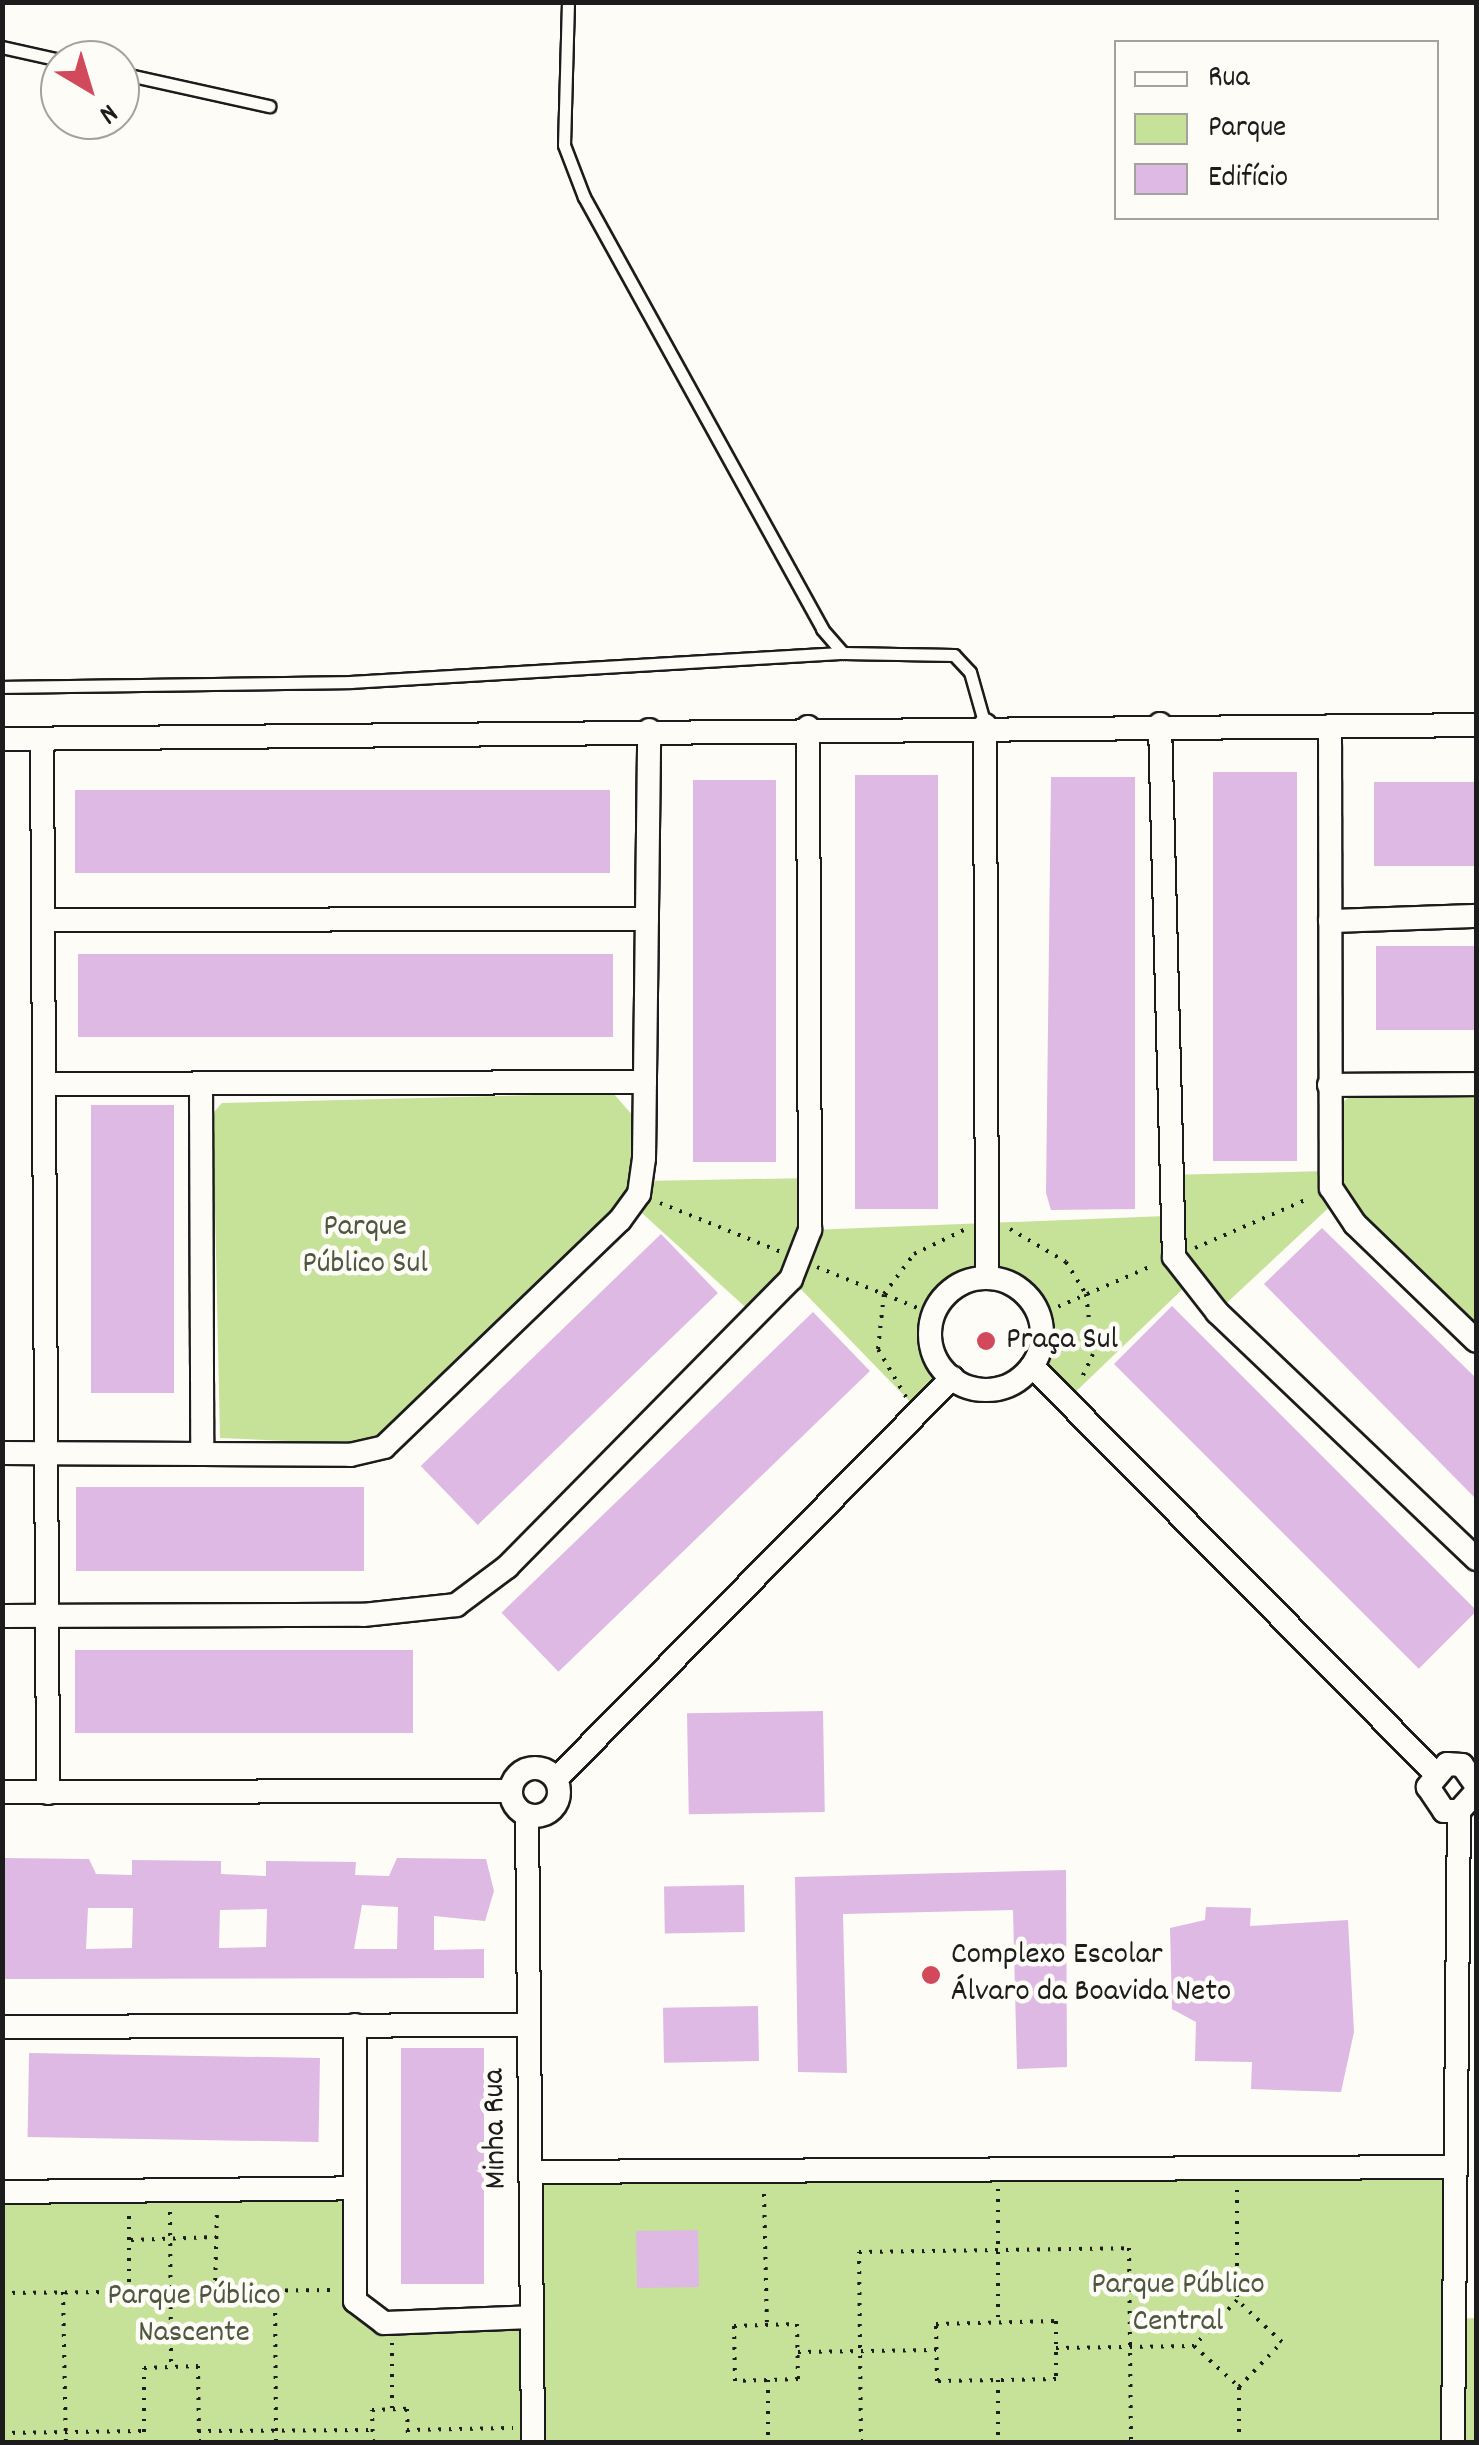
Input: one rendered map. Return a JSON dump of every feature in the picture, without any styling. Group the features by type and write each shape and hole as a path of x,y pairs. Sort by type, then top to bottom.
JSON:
{"street":[{"path":"985,724 986,1278"},
{"path":"2,739 985,724 1476,725"},
{"path":"1160,724 1174,1256 1217,1312 1476,1558"},
{"path":"1330,726 1328,1171 1337,1200 1476,1342"},
{"path":"2,1616 363,1615 456,1605 507,1567 790,1278 810,1230 808,727"},
{"path":"2,1453 350,1454 410,1428 632,1204 643,1181 649,730"},
{"path":"42,739 43,1453 48,1792"},
{"path":"1330,921 1476,916"},
{"path":"45,920 647,920"},
{"path":"45,1084 645,1082"},
{"path":"1330,1085 1476,1084"},
{"path":"201,1086 202,1454"},
{"path":"986,1278 1018,1288 1039,1314 1032,1366 987,1391 952,1378 932,1350 934,1314 955,1287 986,1278"},
{"path":"1032,1366 1434,1772 1432,1801 1459,1812"},
{"path":"511,1791 527,1815 554,1808 556,1779 952,1378"},
{"path":"1434,1772 1462,1765 1476,1789 1459,1812 1467,2017 1456,2167 1465,2319 1453,2442"},
{"path":"511,1791 529,1768 556,1779"},
{"path":"2,1792 511,1791"},
{"name":"Minha Rua","path":"527,1815 533,2435"},
{"path":"355,2025 354,2290 366,2316 392,2323 532,2317"},
{"path":"2,2027 529,2025"},
{"path":"530,2172 1456,2167"},
{"path":"2,2192 355,2188"}],"lane":[{"path":"568,2 564,145 584,197 842,653"},
{"path":"2,48 40,56"},
{"path":"140,77 268,106"},
{"path":"2,686 351,682 842,653 954,655 970,672 985,724"}],"path":[{"path":"920,1411 889,1380 878,1349 884,1294 914,1254 988,1226 1040,1241 1086,1294 1092,1354 1066,1400"},
{"path":"1194,2346 1237,2300 1237,2168"},
{"path":"764,2170 767,2324"},
{"path":"998,2170 998,2322"},
{"path":"128,2292 129,2190"},
{"path":"170,2190 171,2367"},
{"path":"215,2291 217,2190"},
{"path":"129,2240 216,2237"},
{"path":"861,2442 859,2252 1130,2248 1131,2442"},
{"path":"275,2290 276,2442"},
{"path":"2,2293 354,2290"},
{"path":"63,2292 66,2442"},
{"path":"1237,2300 1282,2342 1240,2388 1238,2442"},
{"path":"998,2322 1056,2322 1056,2379 937,2381 936,2324 998,2322"},
{"path":"392,2323 392,2409"},
{"path":"767,2324 797,2324 798,2378 735,2380 734,2326 767,2324"},
{"path":"1056,2348 1194,2346 1240,2388"},
{"path":"798,2352 936,2350"},
{"path":"144,2442 144,2368 198,2366 198,2442"},
{"path":"768,2380 768,2442"},
{"path":"998,2380 998,2442"},
{"path":"373,2442 372,2410 407,2409 408,2442"},
{"path":"198,2431 373,2430"},
{"path":"408,2430 533,2435"},
{"path":"2,2433 144,2431"}],"green space":[{"name":"Parque Público Sul","path":"613,1093 634,1117 643,1181 811,1178 811,1230 1166,1216 1166,1175 1328,1171 1339,1106 1351,1095 1476,1094 1476,1327 1359,1210 1337,1200 1217,1312 1189,1283 1066,1401 1032,1366 1042,1332 1030,1299 987,1277 955,1287 930,1332 952,1378 919,1411 791,1279 754,1315 632,1204 380,1436 355,1444 220,1438 213,1113 222,1103"},
{"name":"Parque Público Central","path":"1456,2167 1455,2319 1476,2318 1476,2442 3,2442 2,2192 355,2188 367,2316 531,2317 530,2172"}],"building":[{"path":"1213,772 1297,772 1297,1161 1213,1161"},
{"path":"855,775 938,775 938,1209 855,1209"},
{"path":"1051,777 1135,777 1135,1209 1051,1210 1046,1193"},
{"path":"693,780 776,780 776,1162 693,1162"},
{"path":"1374,782 1476,782 1476,866 1374,866"},
{"path":"75,790 610,790 610,873 75,873"},
{"path":"1376,946 1476,946 1476,1030 1376,1030"},
{"path":"78,954 613,954 613,1037 78,1037"},
{"path":"91,1105 174,1105 174,1393 91,1393"},
{"path":"1322,1228 1476,1378 1476,1499 1264,1284"},
{"path":"661,1234 718,1293 478,1525 421,1466"},
{"path":"1172,1306 1476,1610 1419,1669 1114,1364"},
{"path":"813,1312 870,1371 558,1672 502,1613"},
{"path":"76,1487 364,1487 364,1571 76,1571"},
{"path":"75,1650 413,1650 413,1733 75,1733"},
{"path":"823,1711 825,1812 689,1814 687,1713"},
{"path":"2,1858 89,1859 96,1874 132,1875 132,1860 221,1861 221,1874 266,1876 266,1861 356,1862 355,1875 389,1876 397,1858 486,1859 494,1891 485,1921 434,1916 434,1950 484,1949 484,1978 2,1979","holes":["362,1905 398,1907 397,1949 354,1949","88,1908 133,1908 132,1948 86,1949","267,1909 266,1947 219,1948 220,1910"]},
{"path":"1066,1870 1067,2067 1017,2069 1013,1910 843,1914 847,2073 798,2072 795,1877"},
{"path":"744,1885 745,1932 665,1933 664,1886"},
{"path":"1206,1907 1251,1908 1250,1926 1348,1920 1354,2032 1341,2092 1251,2089 1252,2062 1195,2061 1196,2022 1172,2009 1170,1928 1205,1920"},
{"path":"758,2006 759,2061 664,2063 663,2008"},
{"path":"401,2048 484,2048 484,2284 401,2284"},
{"path":"29,2053 320,2058 319,2142 28,2137"},
{"path":"698,2230 699,2287 637,2288 636,2231"}],"place":[{"name":"Praça Sul","path":"986,1341"},
{"name":"Complexo Escolar Álvaro da Boavida Neto","path":"931,1975"}],"park label":[{"name":"Parque Público Nascente","path":"194,2316"}]}
